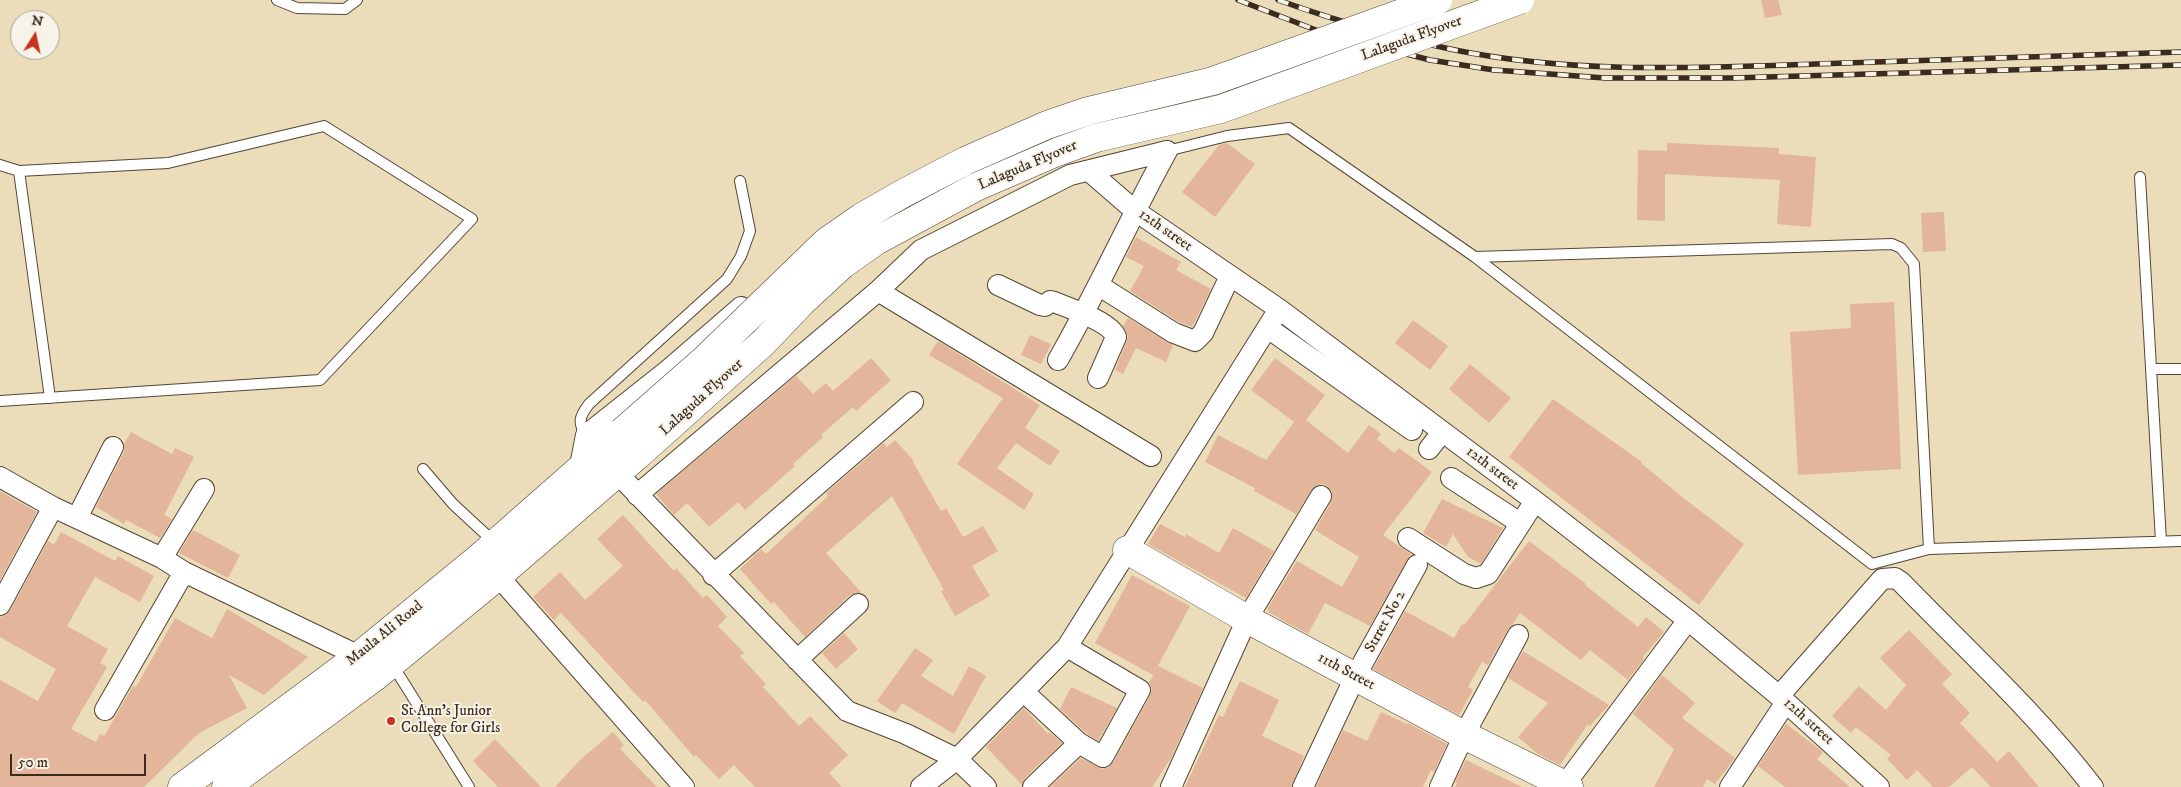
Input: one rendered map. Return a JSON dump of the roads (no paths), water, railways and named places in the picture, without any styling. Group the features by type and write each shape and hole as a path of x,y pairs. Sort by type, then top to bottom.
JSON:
{"main road":[{"name":"Lalaguda Flyover","path":"579,471 711,353 826,242 862,216 902,194 965,161 1047,125 1088,111 1213,81 1438,0"},
{"name":"Lalaguda Flyover","path":"617,473 764,342 802,302 842,266 876,241 968,191 1064,149 1096,138 1221,109 1520,0"},
{"name":"Maula Ali Road","path":"226,787 246,756 359,656 579,471"},
{"name":"Maula Ali Road","path":"182,787 246,756 392,664 498,576 617,473"},
{"name":"11th Street","path":"1127,550 1247,619 1464,735 1566,786"}],"street":[{"path":"637,494 878,291 921,250 1070,175 1167,151"},
{"path":"1058,360 1084,314 1134,210 1167,151"},
{"name":"12th street","path":"1089,171 1134,210 1279,309 1404,420 1442,432 1535,501 1688,620 1782,699 1868,783"},
{"path":"579,471 586,435 668,370 755,295 812,239 840,216 890,187 901,184 919,196 951,235"},
{"path":"1098,285 1174,333 1194,340 1203,333 1230,276"},
{"path":"998,285 1040,305 1045,306 1050,301 1054,302 1084,314 1113,330 1116,334 1115,343 1098,378"},
{"path":"878,291 1151,456"},
{"path":"921,787 957,759 1067,647 1279,309"},
{"path":"1268,328 1404,420"},
{"path":"713,575 913,402"},
{"path":"1429,449 1442,432"},
{"path":"77,518 113,447"},
{"path":"617,473 713,575 847,711 906,734 957,759 986,787"},
{"path":"0,477 54,507 162,558 184,572 359,656"},
{"path":"1451,478 1520,523"},
{"path":"162,558 204,490"},
{"path":"1171,787 1247,619 1322,496"},
{"path":"1408,538 1464,574 1476,578 1488,574 1535,501"},
{"path":"0,604 54,507"},
{"name":"Strret No 2","path":"1303,787 1355,677 1417,566"},
{"path":"105,710 184,572"},
{"path":"498,576 684,787"},
{"path":"1730,787 1782,699 1882,579 1895,578 2018,701 2065,751 2093,787"},
{"path":"797,660 858,604"},
{"path":"1566,786 1688,620"},
{"path":"1440,787 1464,735 1518,635"},
{"path":"1024,692 1079,743 1103,757 1140,690 1067,647"},
{"path":"1033,787 1079,743"}],"lane":[{"path":"277,0 297,8 345,10 357,0"},
{"path":"0,166 19,172 168,163 324,126 472,219 320,380 0,401"},
{"path":"1167,151 1227,136 1290,128 1475,257 1872,564 1929,549 2181,541"},
{"path":"19,172 50,398"},
{"path":"2140,177 2161,541"},
{"path":"586,435 580,427 580,416 589,404 727,279 736,264 750,231 740,181"},
{"path":"1475,257 1892,244 1901,248 1914,264 1929,549"},
{"path":"2151,369 2181,369"},
{"path":"423,469 453,504 494,543"},
{"path":"392,664 469,787"}],"railway":[{"path":"1238,0 1321,32 1430,60 1494,70 1605,78 1732,78 2181,65"},
{"path":"1278,0 1363,28 1450,49 1495,57 1586,66 1724,67 2181,52"}],"place":[{"name":"St Ann's Junior College for Girls","path":"391,721"}]}
